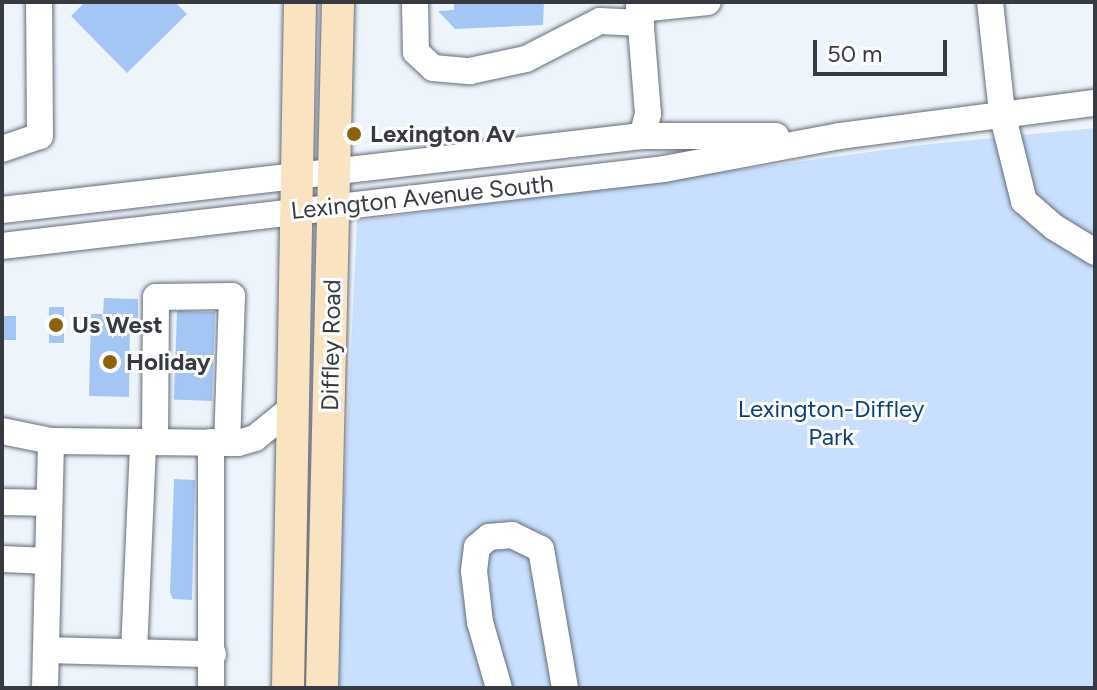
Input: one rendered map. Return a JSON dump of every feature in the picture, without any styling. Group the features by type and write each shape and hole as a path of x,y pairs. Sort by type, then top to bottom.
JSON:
{"main road":[{"name":"Diffley Road","path":"288,688 300,2"},
{"name":"Diffley Road","path":"322,688 338,2"}],"street":[{"path":"2,149 40,136 39,2"},
{"path":"415,2 416,52 433,68 470,71 526,59 600,21 640,11 708,2"},
{"path":"583,30 584,2"},
{"path":"990,2 1002,113 1024,201 1054,227 1095,252"},
{"path":"640,11 648,114 642,136"},
{"name":"Lexington Avenue South","path":"2,246 664,169 840,136 1095,103"},
{"name":"Lexington Avenue South","path":"2,210 296,173 642,136 840,136"},
{"path":"134,652 156,297 232,296 219,443 211,688"},
{"path":"2,431 51,441 219,443 255,438 291,409"},
{"path":"45,688 51,441"},
{"path":"2,502 49,503"},
{"path":"499,688 480,622 474,571 477,547 489,537 512,535 541,549 565,688"},
{"path":"2,559 48,561"},
{"path":"46,650 213,654"}],"green space":[{"name":"Lexington-Diffley Park","path":"1095,128 1095,688 335,688 357,221 922,145"}],"building":[{"path":"85,2 175,2 187,14 127,73 71,16"},
{"path":"454,2 544,2 543,25 455,29 438,11 454,10"},
{"name":"Holiday","path":"104,298 138,299 138,327 130,327 129,397 89,396 91,314 103,314"},
{"name":"Us West","path":"49,307 64,307 64,343 49,343"},
{"name":"Holiday","path":"177,311 215,312 212,401 174,400"},
{"path":"2,316 16,316 16,340 2,340"},
{"path":"174,479 195,480 192,600 173,599 170,593"}],"place":[{"name":"Lexington Av","path":"354,134"},
{"name":"Us West","path":"56,325"},
{"name":"Holiday","path":"110,362"}]}
